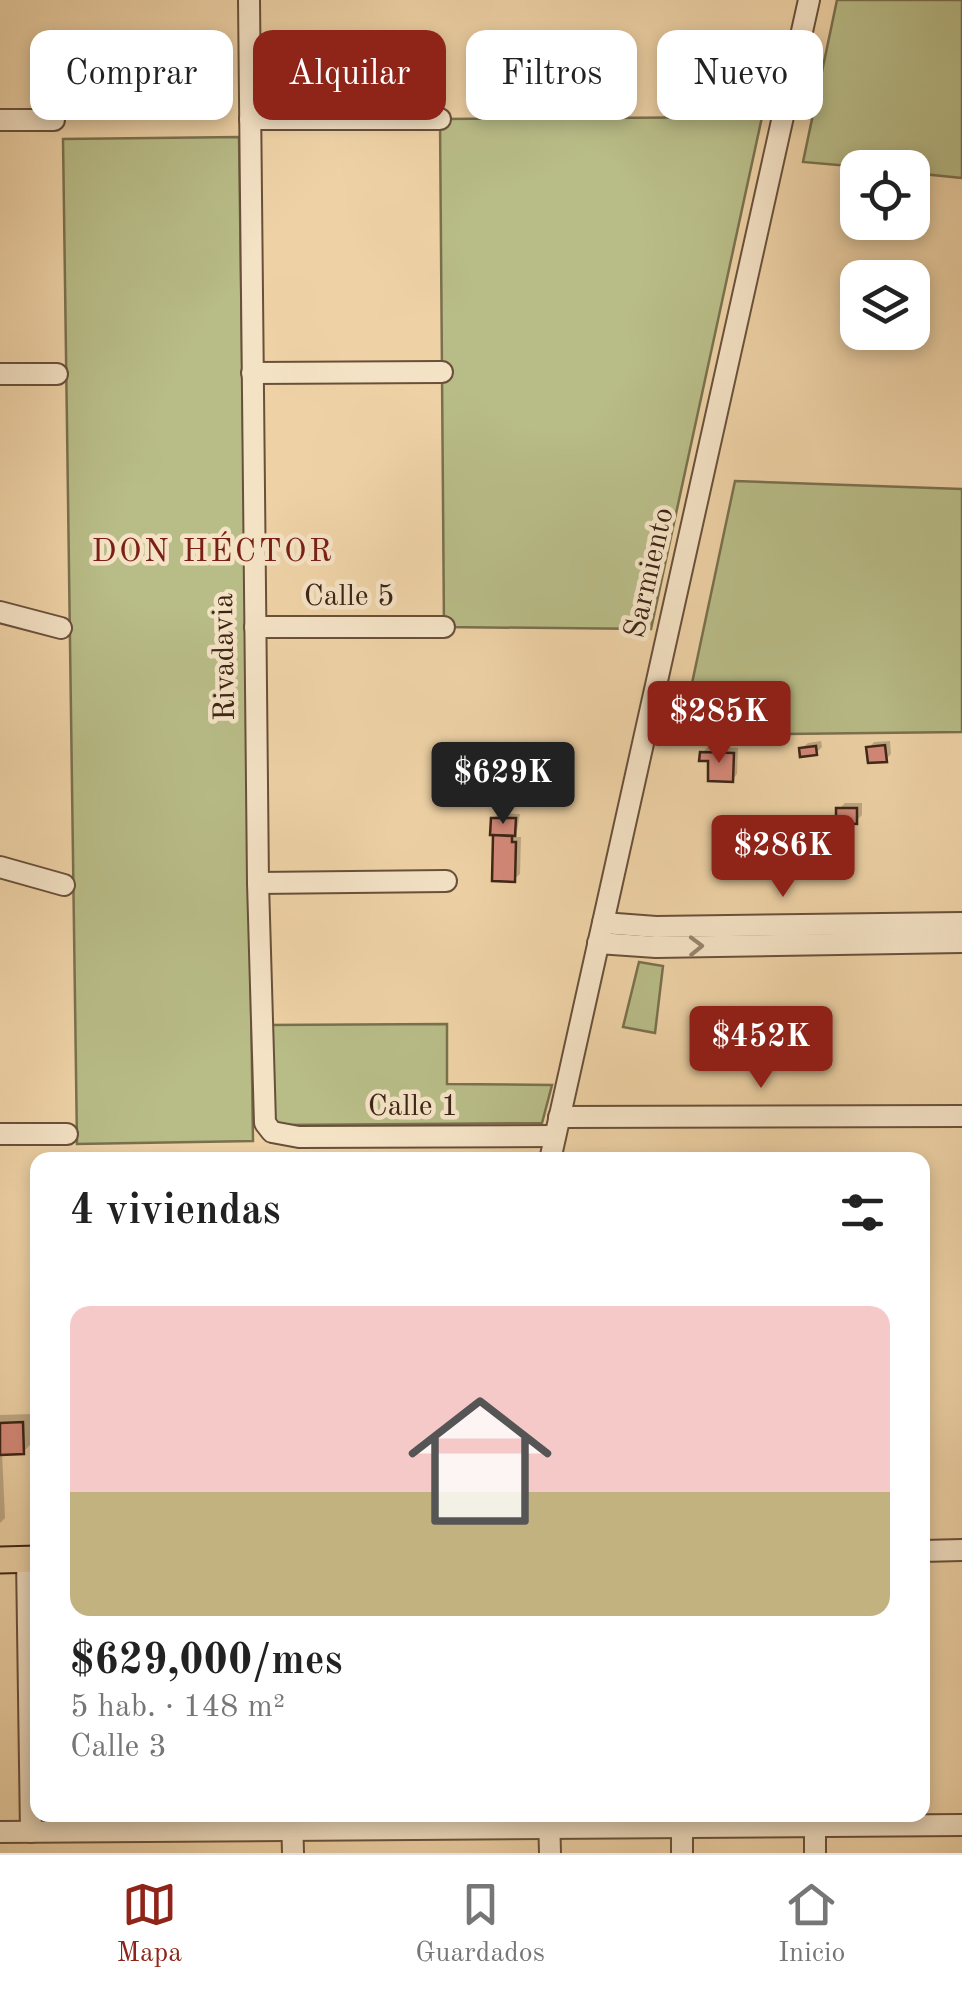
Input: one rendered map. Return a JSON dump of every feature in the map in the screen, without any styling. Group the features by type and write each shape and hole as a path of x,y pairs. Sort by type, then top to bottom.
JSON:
{"main road":[{"path":"0,1560 30,1560"}],"street":[{"name":"Rivadavia","path":"249,0 258,883 264,1110 272,1132"},
{"name":"Sarmiento","path":"552,1152 809,0"},
{"path":"0,120 30,120"},
{"path":"252,373 442,372"},
{"path":"0,374 58,374"},
{"path":"0,612 60,628"},
{"name":"Calle 5","path":"255,627 444,626"},
{"path":"0,866 64,885"},
{"path":"258,883 446,881"},
{"path":"600,933 656,927 962,923"},
{"path":"600,933 656,947 962,942"},
{"name":"Calle 1","path":"272,1132 299,1138 557,1126 962,1116"},
{"path":"0,1134 67,1134"},
{"path":"930,1551 962,1550"},
{"path":"31,1822 31,1832"},
{"path":"292,1822 292,1853"},
{"path":"0,1832 292,1822 549,1822 682,1827 793,1822"},
{"path":"549,1822 550,1853"},
{"path":"815,1822 815,1853"},
{"path":"844,1822 962,1826"},
{"path":"682,1827 682,1853"}],"green space":[{"path":"837,0 962,0 962,178 930,175 930,150 840,150 840,165 803,162 812,120 823,120 823,67"},
{"path":"440,120 761,120 651,629 444,627"},
{"path":"239,137 253,1141 77,1144 63,139"},
{"path":"735,481 962,489 962,732 681,735"},
{"path":"639,962 663,966 655,1033 623,1027"},
{"path":"447,1024 447,1084 552,1085 542,1123 283,1125 272,1120 265,1025"}],"building":[{"path":"885,745 887,762 868,763 866,747"},
{"path":"816,746 817,755 800,757 799,748"},
{"path":"700,752 734,753 733,782 708,781 708,761 699,761"},
{"path":"524,756 552,762 549,774 544,773 543,778 549,780 543,805 504,796 510,770 524,777"},
{"path":"836,808 857,808 857,824 836,823"},
{"path":"491,818 516,818 515,836 490,835"},
{"path":"493,835 512,836 512,842 516,842 515,882 492,881"},
{"path":"23,1422 24,1454 0,1455 0,1423"}],"district":[{"name":"DON HÉCTOR","path":"213,553"}]}
